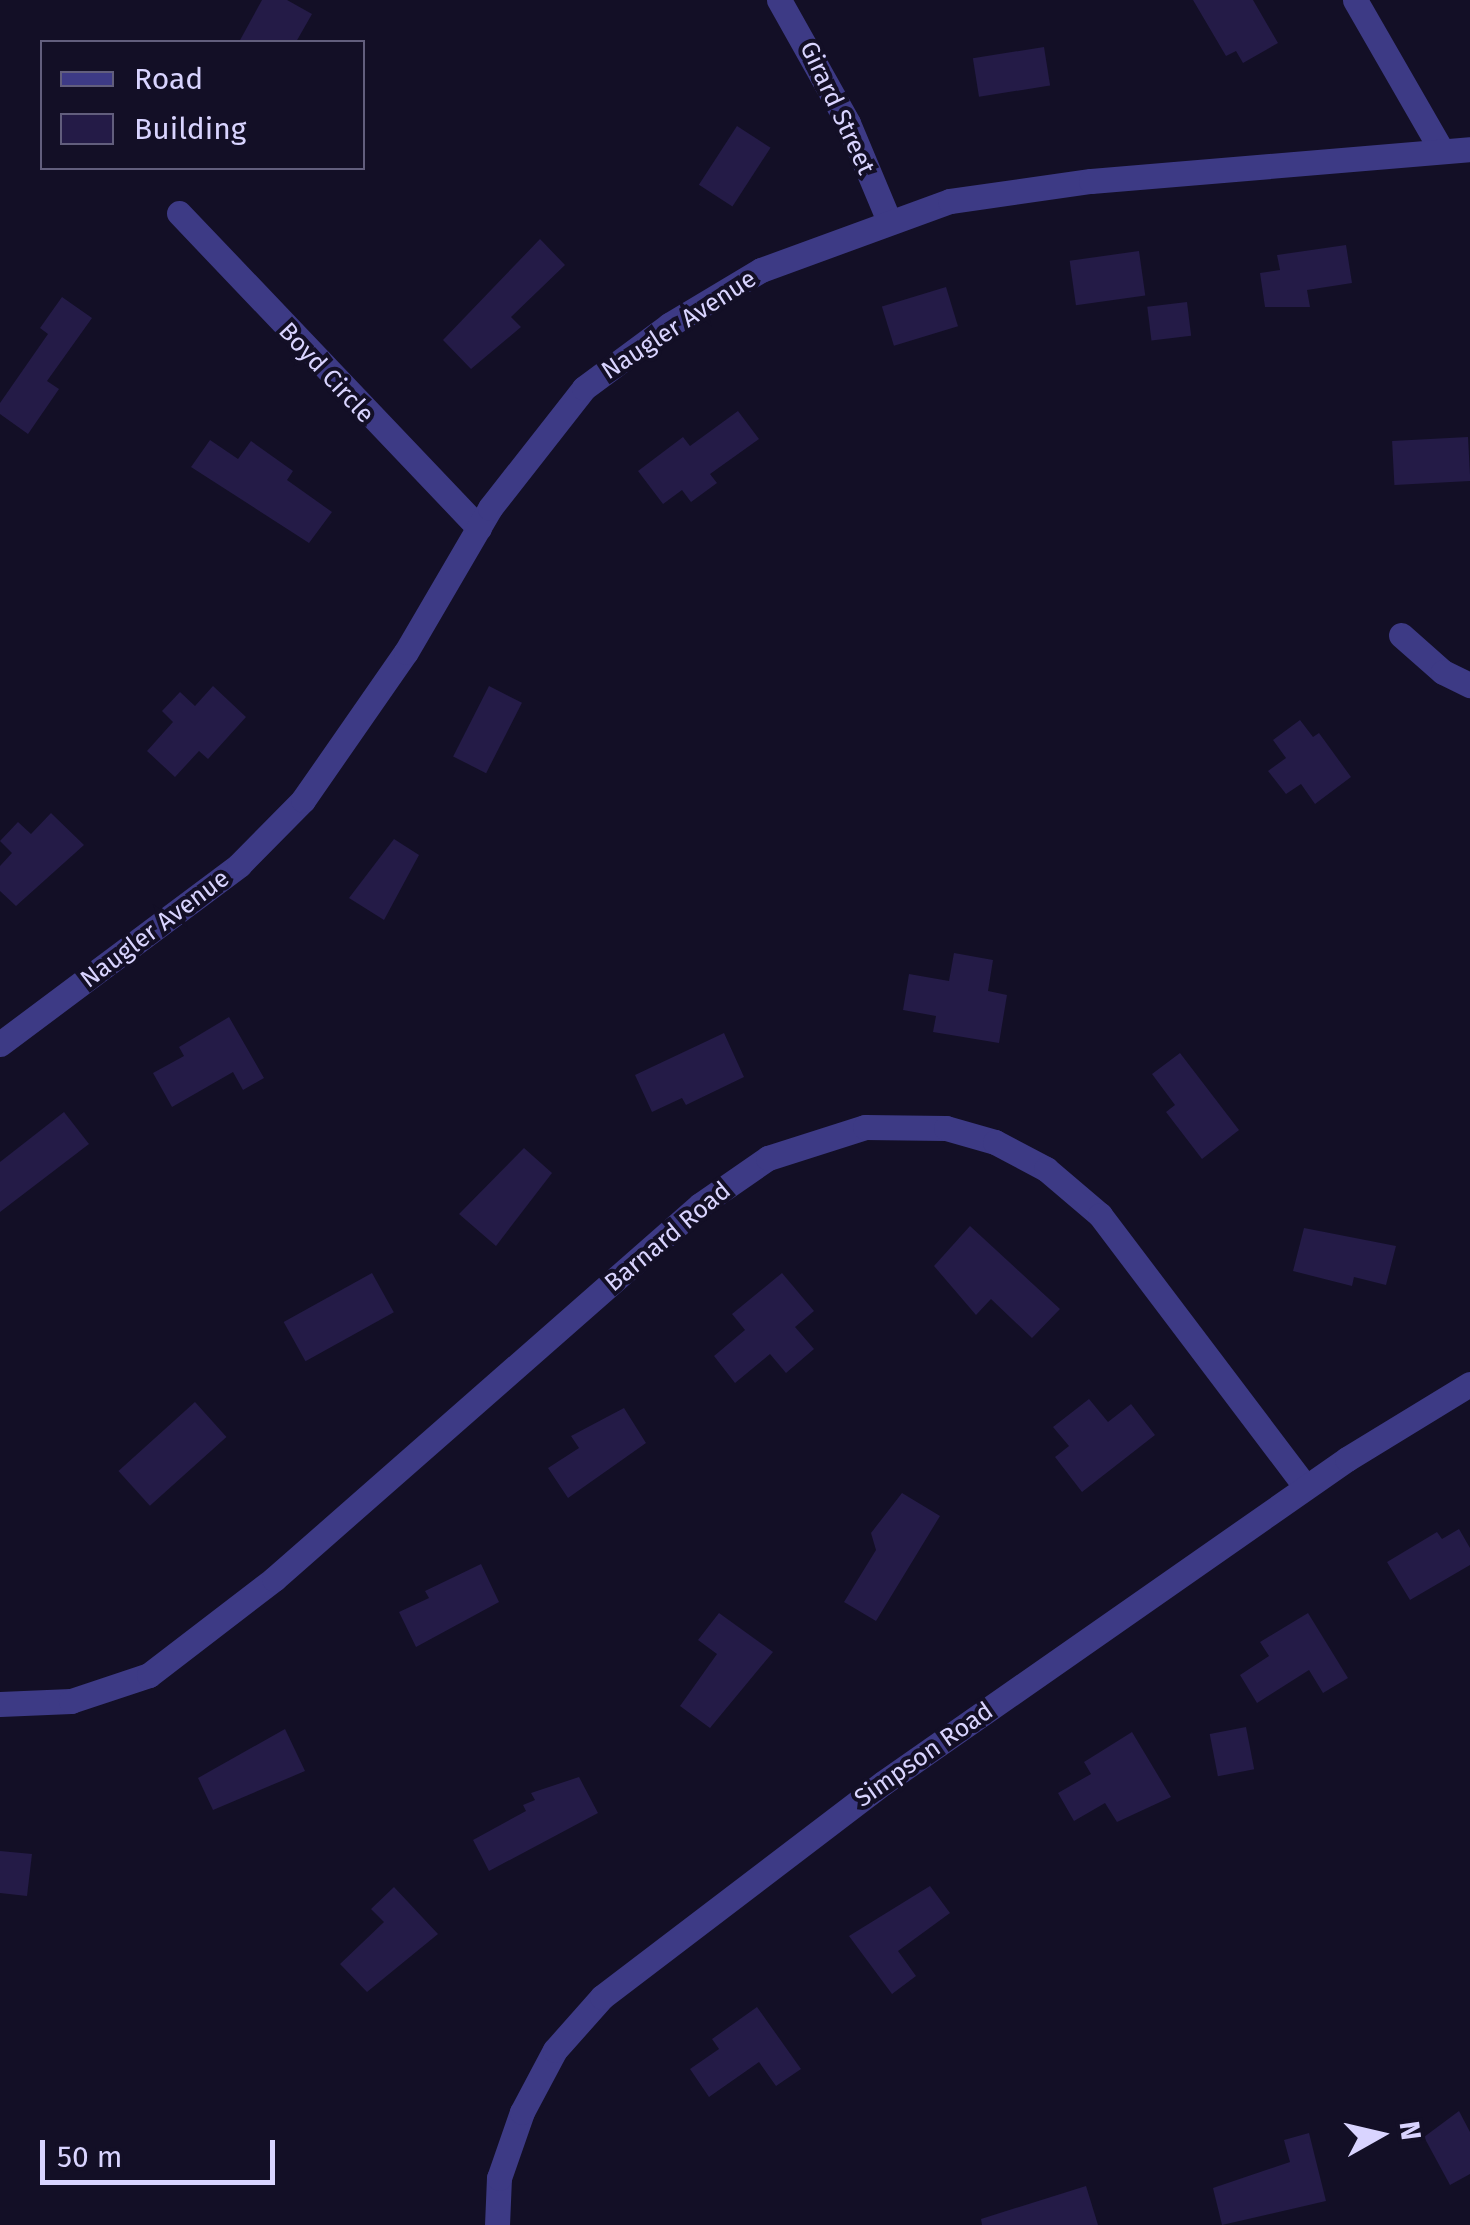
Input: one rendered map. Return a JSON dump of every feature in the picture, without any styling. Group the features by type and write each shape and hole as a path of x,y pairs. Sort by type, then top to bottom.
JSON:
{"street":[{"name":"Girard Street","path":"779,0 848,124 889,221"},
{"path":"1355,0 1442,151"},
{"name":"Naugler Avenue","path":"0,1044 239,866 303,800 406,652 479,528 584,388 668,325 761,270 950,201 1091,181 1470,149"},
{"name":"Boyd Circle","path":"180,213 479,528"},
{"path":"1401,635 1443,672 1470,685"},
{"name":"Barnard Road","path":"0,1704 72,1701 148,1675 274,1579 700,1205 768,1158 865,1127 946,1128 995,1142 1046,1169 1100,1215 1306,1487"},
{"name":"Simpson Road","path":"497,2225 499,2178 522,2112 555,2050 602,1997 854,1804 1306,1487 1470,1384"}],"building":[{"path":"262,0 287,0 312,14 297,40 240,40"},
{"path":"1193,0 1253,0 1278,43 1243,63 1236,51 1226,56"},
{"path":"1044,47 1050,86 979,97 973,58"},
{"path":"737,126 771,148 732,206 699,185"},
{"path":"540,239 565,265 511,317 521,327 471,369 443,340"},
{"path":"1346,245 1352,283 1307,290 1310,307 1265,307 1260,273 1280,270 1277,255"},
{"path":"1139,251 1145,296 1076,305 1070,261"},
{"path":"946,287 958,326 894,346 882,307"},
{"path":"62,297 92,318 47,381 59,389 28,434 0,414 0,403 48,334 40,328"},
{"path":"1187,302 1191,336 1151,341 1147,307"},
{"path":"738,411 759,439 710,474 717,483 691,502 682,490 663,504 638,471 683,437 690,446"},
{"path":"1468,437 1470,481 1394,485 1392,441"},
{"path":"210,440 238,459 251,441 293,471 287,480 332,512 309,543 191,467"},
{"path":"213,686 246,717 208,759 199,751 175,777 147,751 173,722 162,711 180,692 195,706"},
{"path":"489,686 522,703 486,773 453,756"},
{"path":"1300,720 1313,737 1319,733 1351,777 1315,804 1301,784 1286,794 1268,771 1286,758 1273,740"},
{"path":"51,813 84,845 16,906 0,891 0,866 12,853 0,841 18,822 31,834"},
{"path":"394,839 419,855 384,920 349,898"},
{"path":"954,953 993,960 988,991 1007,995 999,1043 933,1032 936,1016 903,1010 909,974 949,981"},
{"path":"229,1017 264,1078 243,1090 233,1072 172,1107 153,1073 184,1056 179,1047"},
{"path":"724,1033 744,1077 686,1105 682,1098 652,1112 635,1075"},
{"path":"1180,1053 1239,1130 1202,1159 1166,1112 1175,1105 1152,1074"},
{"path":"64,1112 89,1144 0,1212 0,1162"},
{"path":"524,1148 552,1173 496,1246 459,1214"},
{"path":"970,1226 1060,1309 1032,1338 991,1299 976,1315 934,1266"},
{"path":"1304,1228 1396,1246 1386,1285 1354,1277 1352,1286 1293,1271"},
{"path":"372,1273 394,1312 305,1361 284,1322"},
{"path":"782,1273 814,1311 795,1327 814,1349 786,1373 770,1354 735,1383 714,1356 745,1330 732,1314"},
{"path":"1089,1399 1108,1422 1131,1404 1155,1435 1082,1492 1055,1457 1069,1446 1053,1427"},
{"path":"195,1402 226,1437 150,1506 118,1471"},
{"path":"624,1408 646,1443 568,1498 548,1468 579,1448 571,1436"},
{"path":"902,1493 940,1516 876,1621 844,1602 876,1550 871,1533"},
{"path":"1459,1529 1470,1548 1470,1565 1410,1600 1387,1562 1437,1532 1442,1539"},
{"path":"481,1564 499,1602 416,1647 399,1612 429,1598 425,1591"},
{"path":"719,1613 773,1652 710,1728 680,1706 717,1654 698,1640"},
{"path":"1308,1613 1348,1678 1323,1693 1309,1670 1257,1703 1240,1675 1269,1656 1260,1642"},
{"path":"1246,1727 1254,1769 1218,1776 1210,1734"},
{"path":"285,1729 305,1771 213,1810 198,1778"},
{"path":"1132,1732 1171,1797 1117,1822 1105,1803 1074,1821 1058,1793 1091,1774 1084,1762"},
{"path":"579,1777 598,1813 489,1871 473,1840 526,1811 523,1805 535,1800 531,1793"},
{"path":"0,1851 32,1854 27,1896 0,1893"},
{"path":"930,1886 950,1913 898,1951 916,1976 892,1994 849,1936"},
{"path":"394,1887 438,1934 367,1992 340,1964 384,1922 371,1909"},
{"path":"757,2007 801,2069 776,2086 759,2062 709,2097 690,2069 719,2049 712,2039"},
{"path":"1459,2111 1470,2132 1470,2174 1450,2185 1424,2137"},
{"path":"1309,2133 1326,2201 1222,2225 1213,2188 1290,2162 1284,2140"},
{"path":"1086,2186 1098,2225 982,2225 981,2219"}]}
